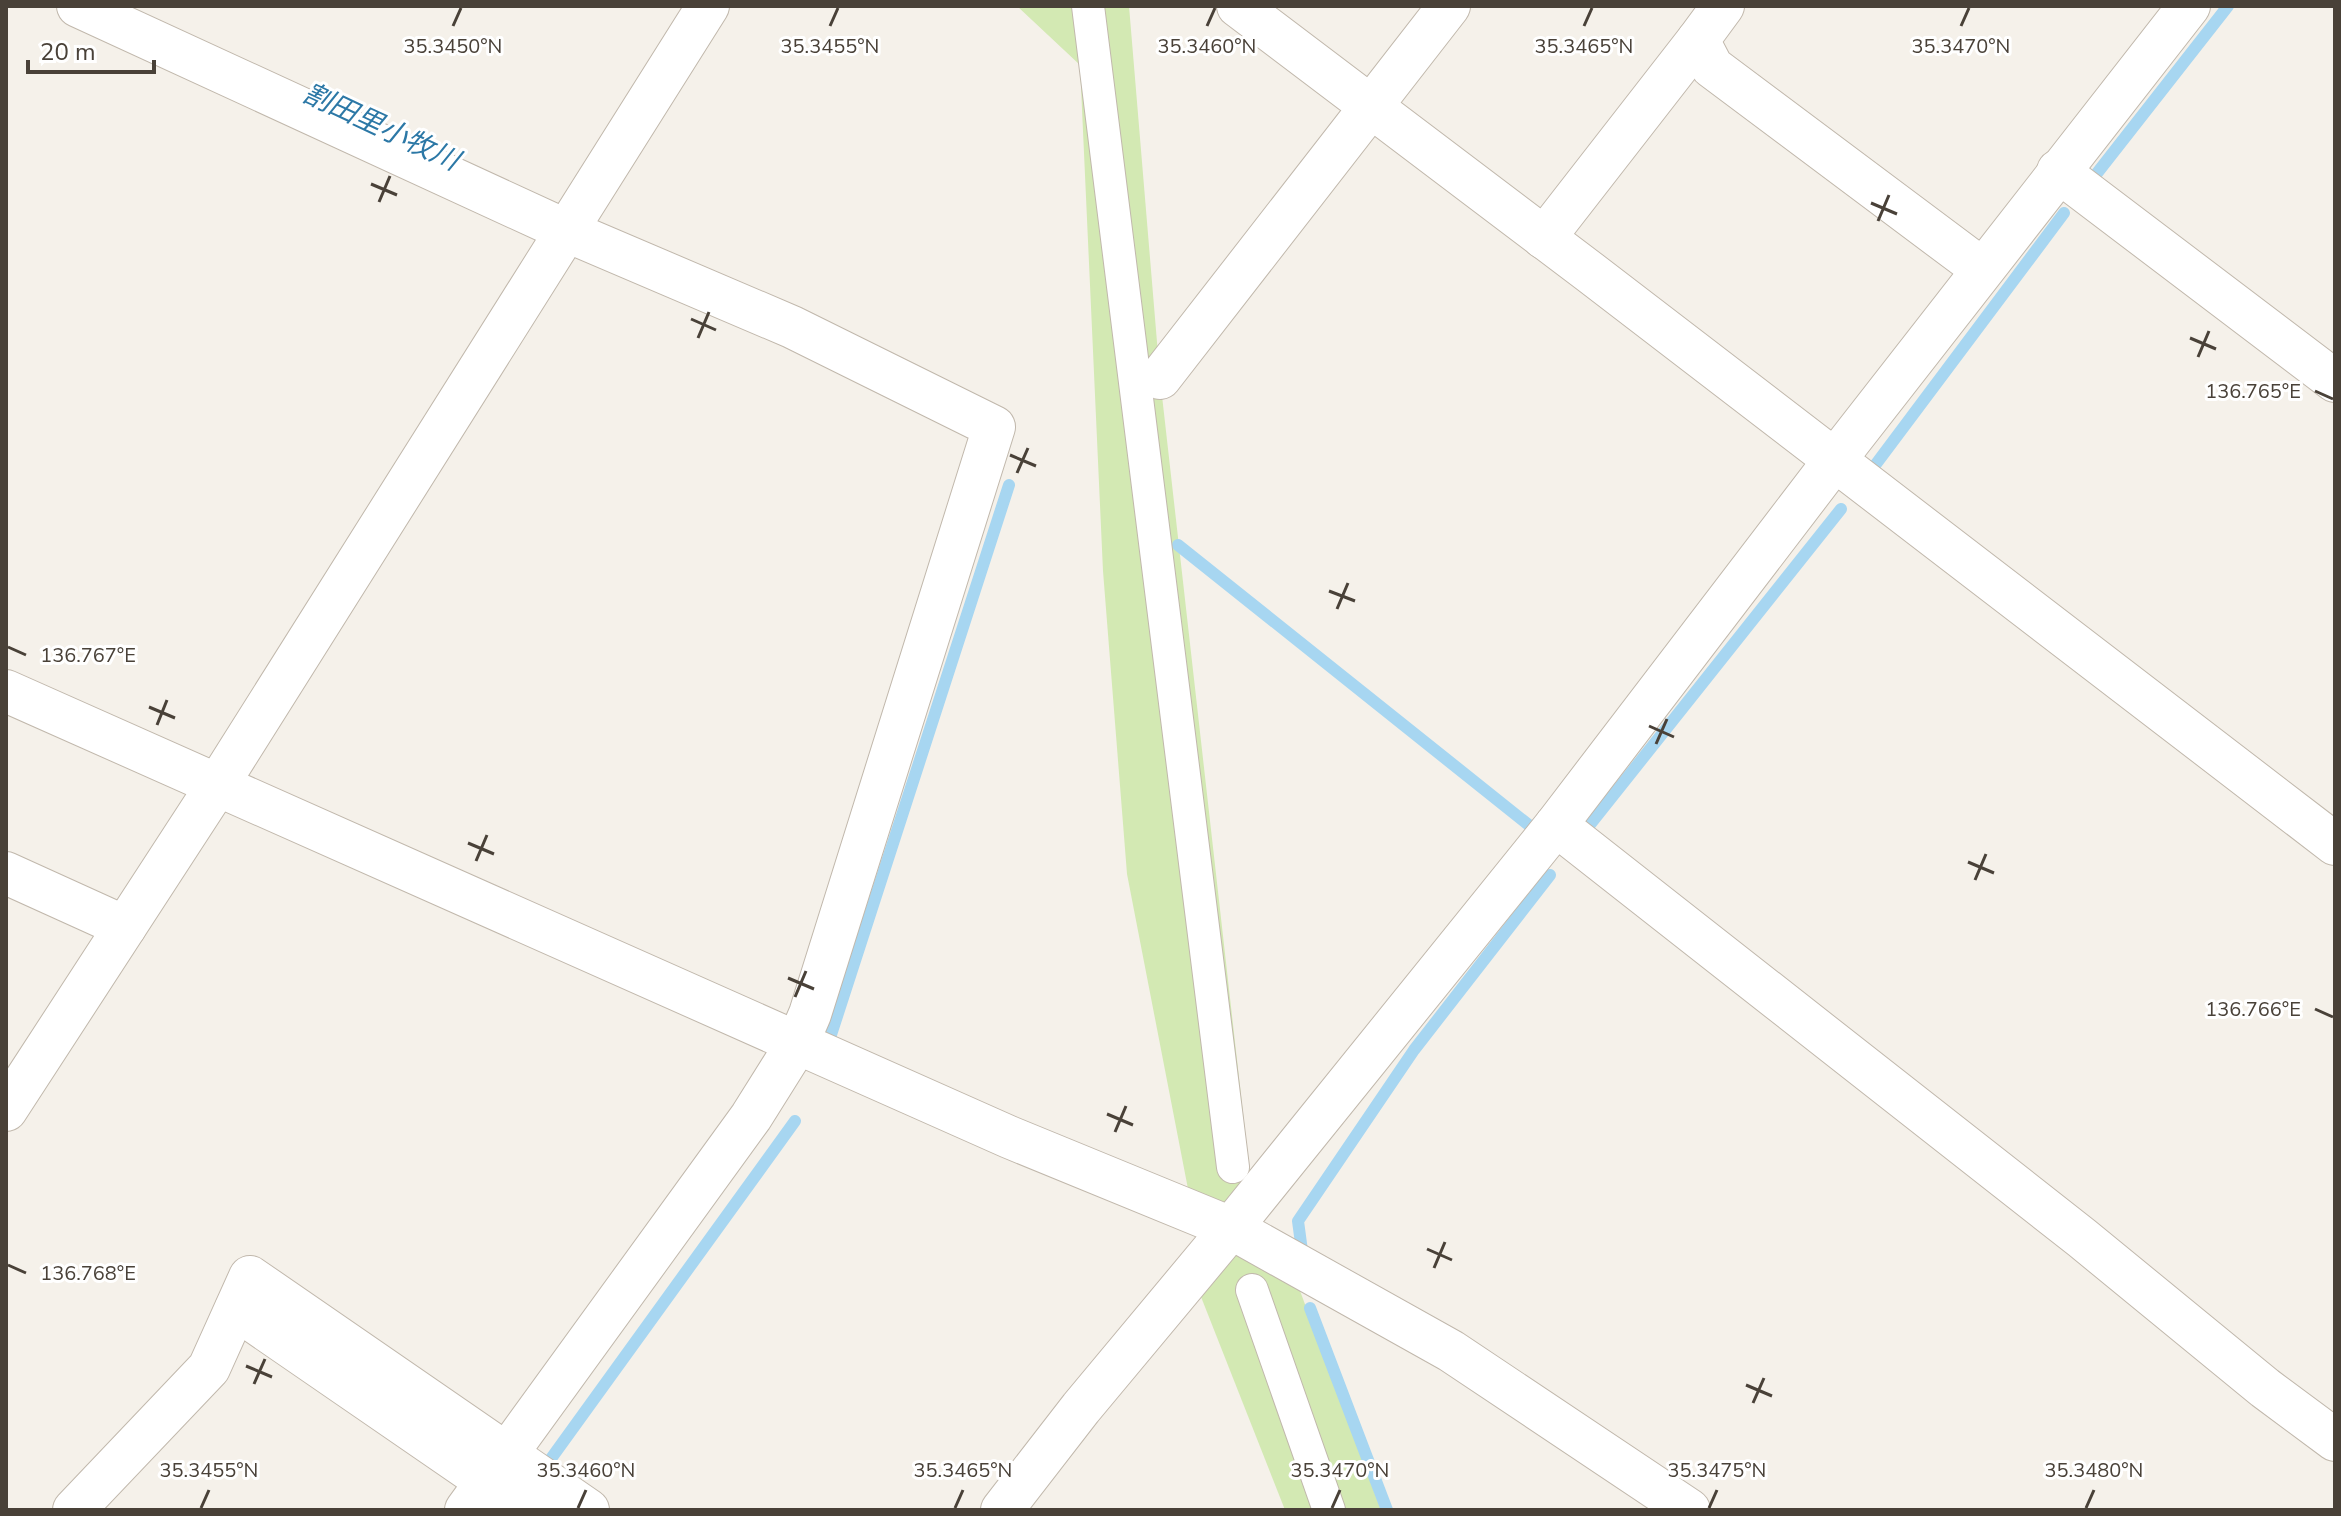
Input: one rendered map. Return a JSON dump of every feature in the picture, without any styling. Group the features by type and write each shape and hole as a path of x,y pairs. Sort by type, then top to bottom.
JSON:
{"street":[{"path":"78,6 567,231 792,327 994,427 810,1014 798,1042 751,1117 487,1482"},
{"path":"6,1110 218,784 708,6"},
{"path":"1088,6 1233,1167"},
{"path":"1238,6 2335,844"},
{"path":"1160,378 1449,6"},
{"path":"1544,238 1723,6"},
{"path":"1002,1510 1081,1408 1231,1228 1556,825 1982,269 2189,6"},
{"path":"1698,40 1712,67 1982,269"},
{"path":"2058,171 2335,381"},
{"path":"6,691 1009,1137 1231,1228 1451,1351 1689,1510"},
{"path":"1556,825 2082,1238 2265,1388 2335,1440"},
{"path":"6,873 125,927"},
{"path":"74,1510 209,1368 250,1277 487,1482 528,1510"},
{"path":"1252,1290 1329,1510"},
{"path":"487,1482 588,1510"}],"green space":[{"path":"1017,6 1129,6 1160,378 1250,1175 1228,1205 1189,1194 1127,874 1103,571 1080,65"},
{"path":"1231,1228 1289,1261 1381,1510 1285,1510 1192,1274"}],"waterway":[{"path":"2094,177 2228,6"},
{"path":"1876,464 2064,213"},
{"path":"829,1041 1009,485"},
{"path":"1588,827 1841,509"},
{"path":"1178,545 1535,830"},
{"path":"1302,1251 1298,1221 1414,1050 1550,875"},
{"path":"550,1460 795,1121"},
{"path":"1310,1308 1387,1510"}],"water label":[{"name":"割田里小牧川","path":"381,127"}]}
